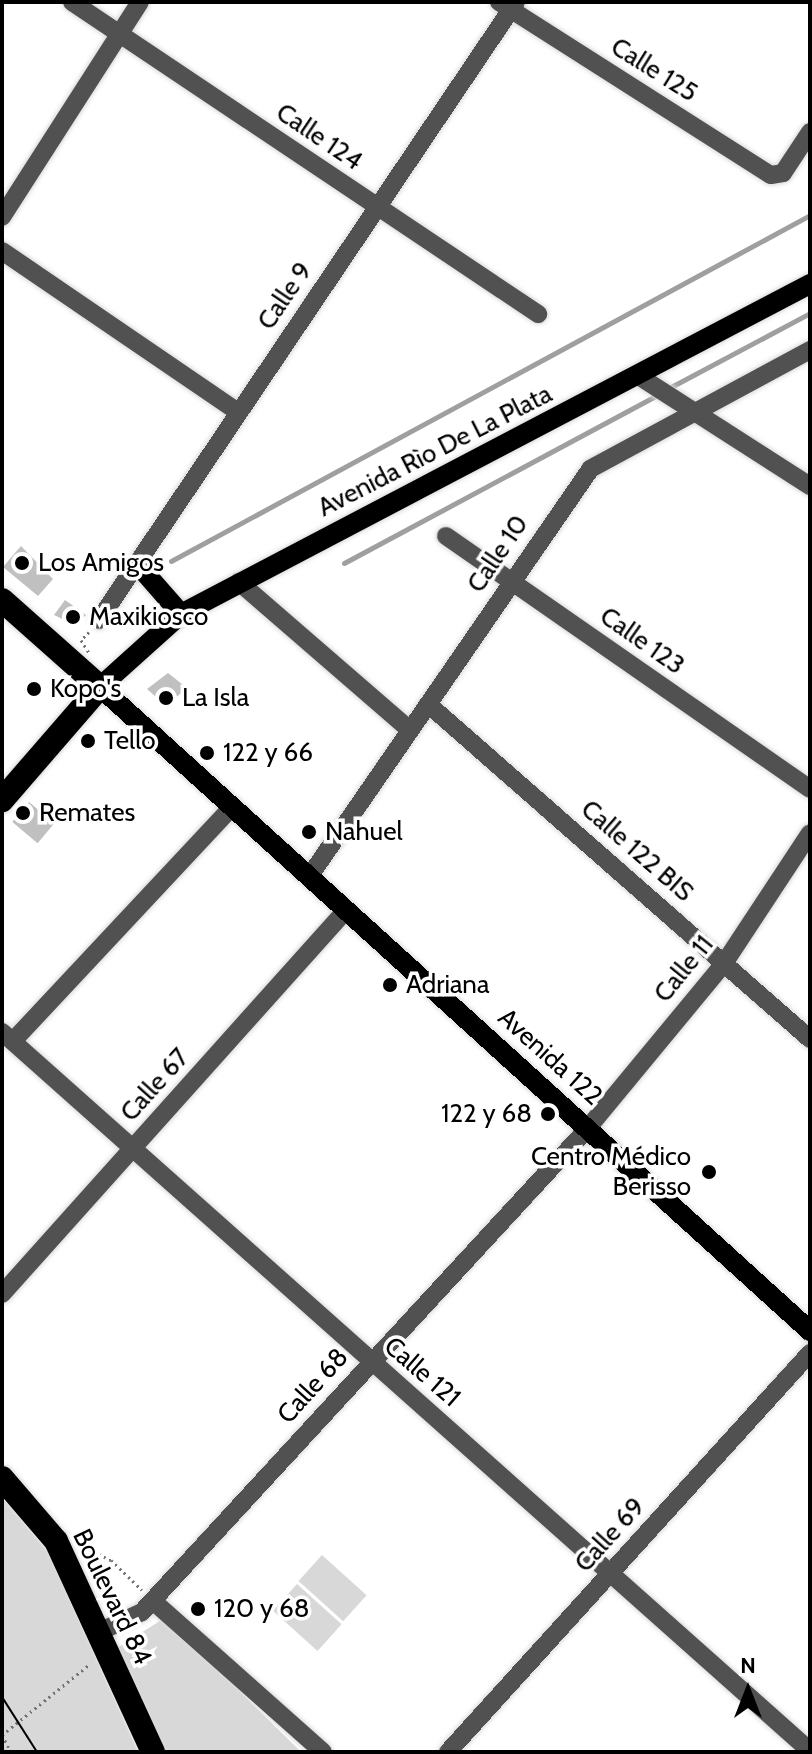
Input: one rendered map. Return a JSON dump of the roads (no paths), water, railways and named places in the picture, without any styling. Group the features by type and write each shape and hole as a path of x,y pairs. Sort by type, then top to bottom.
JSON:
{"highway":[{"name":"Avenida 122","path":"2,600 100,687"},
{"path":"2,800 100,687"},
{"name":"Boulevard 84","path":"2,1478 56,1541 106,1642 153,1752"}],"main road":[{"name":"Avenida Rìo De La Plata","path":"100,687 181,614 810,284"},
{"path":"139,566 181,614"},
{"name":"Avenida 122","path":"100,687 810,1331"}],"street":[{"name":"Calle 124","path":"72,2 538,314"},
{"path":"2,217 140,2"},
{"name":"Calle 125","path":"508,5 771,175 783,173 810,132"},
{"name":"Calle 9","path":"99,620 139,566 508,5"},
{"path":"2,251 238,412"},
{"name":"Calle 10","path":"309,877 590,469 704,413 810,350"},
{"path":"637,375 704,413 810,486"},
{"name":"Calle 123","path":"446,536 810,789"},
{"path":"239,582 410,730"},
{"name":"Calle 122 BIS","path":"428,704 810,1039"},
{"path":"7,1036 232,807"},
{"name":"Calle 11","path":"587,1129 725,962 810,833"},
{"name":"Calle 67","path":"2,1294 346,910"},
{"name":"Calle 121","path":"7,1036 370,1362 614,1570 810,1751"},
{"name":"Calle 68","path":"106,1642 153,1601 587,1129"},
{"name":"Calle 69","path":"448,1752 810,1353"},
{"path":"153,1601 323,1752"}],"waterway":[{"path":"171,561 810,215"},
{"path":"669,388 810,313"},
{"path":"344,563 657,395"}],"tram line":[{"path":"2,1697 37,1752"}],"place":[{"name":"Los Amigos","path":"22,563"},
{"name":"Maxikiosco","path":"73,617"},
{"name":"Kopo's","path":"34,689"},
{"name":"La Isla","path":"166,698"},
{"name":"Tello","path":"88,741"},
{"name":"122 y 66","path":"207,753"},
{"name":"Remates","path":"23,813"},
{"name":"Nahuel","path":"309,832"},
{"name":"Adriana","path":"390,985"},
{"name":"122 y 68","path":"548,1114"},
{"name":"Centro Médico Berisso","path":"709,1172"},
{"name":"120 y 68","path":"198,1609"}]}
